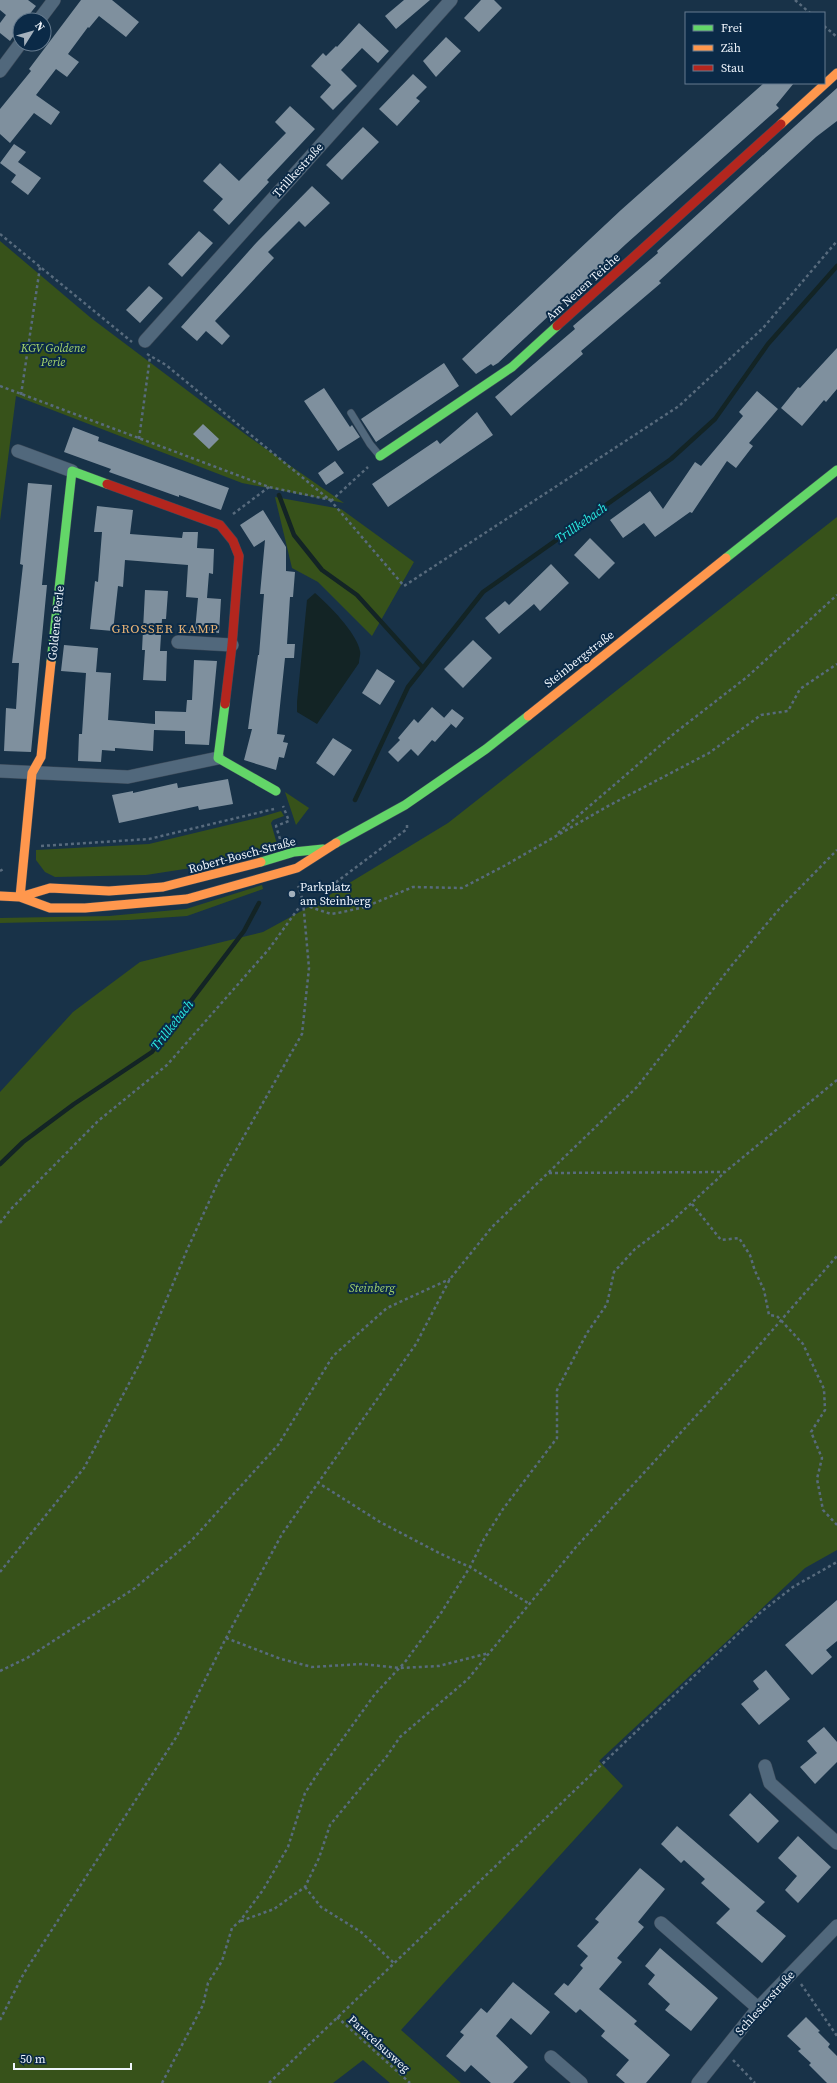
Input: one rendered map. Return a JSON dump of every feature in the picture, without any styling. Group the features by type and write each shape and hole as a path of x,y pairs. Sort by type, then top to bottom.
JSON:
{"street":[{"path":"45,12 54,0"},
{"name":"Trillkestraße","path":"141,346 451,0"},
{"path":"0,70 14,52"},
{"name":"Am Neuen Teiche","path":"825,84 837,73"},
{"name":"Am Neuen Teiche","path":"380,456 512,367 825,84"},
{"path":"18,451 220,525 232,542 239,556 232,645 218,758"},
{"name":"Steinbergstraße","path":"324,849 405,805 486,749 837,470"},
{"name":"Goldene Perle","path":"20,897 32,774 41,757 72,471"},
{"path":"178,642 232,645"},
{"path":"0,771 32,774 128,777 218,758 276,792"},
{"name":"Robert-Bosch-Straße","path":"20,897 50,888 109,891 164,887 227,872 294,852 324,849"},
{"name":"Robert-Bosch-Straße","path":"0,896 20,897 50,908 113,906 188,898 242,885 294,869 324,849"},
{"path":"765,1766 770,1783 837,1844"},
{"path":"661,1924 758,2008"},
{"name":"Schlesierstraße","path":"698,2083 723,2049 758,2008 837,1926"},
{"path":"550,2057 581,2083"}],"lane":[{"path":"351,413 370,444 380,456"}],"path":[{"path":"795,0 809,12"},
{"path":"825,27 837,37"},
{"path":"0,234 141,346 150,357 166,365 331,500 404,586 679,406 763,328 837,241"},
{"path":"21,395 40,266"},
{"path":"139,439 150,357"},
{"path":"0,386 269,487 331,500"},
{"path":"331,500 380,456"},
{"path":"220,525 269,487"},
{"path":"553,838 676,732 746,677 837,596"},
{"path":"304,905 331,914 365,907 413,887 462,888 709,753 761,715 788,711 800,688 837,664"},
{"path":"331,886 407,829 405,805"},
{"path":"24,847 150,839 284,806 289,821 276,826 281,840"},
{"path":"0,2020 24,1973 177,1736 226,1638 282,1534 317,1482 416,1344 450,1279 492,1227 638,1087 732,964 775,913 837,850"},
{"path":"0,1572 84,1468 141,1361 187,1250 218,1182 302,1034 309,968 304,901 297,883"},
{"path":"0,1223 11,1209 98,1121 167,1065 269,949 304,901"},
{"path":"162,2083 203,2005 208,1983 222,1961 232,1928 240,1921 263,1890 288,1847 305,1793 375,1694 400,1668 441,1613 470,1567 484,1539 503,1509 557,1438 557,1390 587,1332 607,1304 614,1272 635,1249 670,1223 725,1172 837,1080"},
{"path":"549,1173 725,1172"},
{"path":"691,1204 721,1240 739,1238 750,1255 755,1271 764,1290 769,1315 777,1316 803,1344 824,1389 825,1410 811,1432 822,1458 816,1479 823,1510 837,1525"},
{"path":"240,1921 274,1908 305,1887 320,1858 330,1825 387,1756 400,1737 468,1679 528,1603 576,1547 646,1473 837,1256"},
{"path":"0,1671 27,1658 135,1588 192,1540 278,1445 333,1356 387,1308 450,1279"},
{"path":"317,1482 380,1522 441,1554 470,1567 528,1603"},
{"path":"269,2083 761,1612 793,1587 837,1562"},
{"path":"226,1638 281,1659 312,1667 362,1664 400,1668 439,1666 489,1653"},
{"path":"305,1887 321,1907 361,1932 395,1964"},
{"path":"793,1972 837,2036"},
{"name":"Paracelsusweg","path":"337,2017 410,2083"},
{"path":"723,2049 755,2083"}],"green space":[{"name":"KGV Goldene Perle","path":"0,241 91,318 249,437 344,503 242,483 16,396 0,521"},
{"path":"275,497 341,509 414,562 372,636 318,582 292,568"},
{"name":"Steinberg","path":"837,517 837,1550 805,1568 599,1761 623,1786 401,2030 461,2083 390,2083 363,2060 333,2083 0,2083 0,1092 73,1012 140,962 263,932 318,902 448,823"},
{"path":"285,792 309,808 296,825"},
{"path":"281,811 284,816 273,820 271,823 277,844 191,868 146,875 55,877 45,872 36,860 36,850 149,844"},
{"path":"262,885 263,889 187,916 129,920 0,923 0,918 109,916 186,909"}],"shaded area":[{"path":"315,593 334,611 348,628 354,636 360,651 359,663 317,724 297,712 307,600"}],"building":[{"path":"0,0 28,0 36,6 31,12 12,12 12,38 10,41 0,33 0,23 6,15 0,10"},
{"path":"81,0 112,0 139,22 126,37 99,16 89,28 88,27 68,54 79,62 67,77 56,69 36,95 60,112 51,125 34,113 10,143 0,134 0,109 31,71 29,69 42,52 52,52 52,38"},
{"path":"404,0 430,0 396,29 385,16"},
{"path":"481,0 494,0 502,8 479,32 464,18"},
{"path":"359,23 389,51 378,63 362,48 341,70 357,86 333,110 320,97 331,85 311,66 323,53 326,56 336,46 337,47"},
{"path":"446,37 461,51 436,77 423,61"},
{"path":"413,74 427,87 416,98 420,101 397,126 379,109"},
{"path":"763,84 793,84 776,105 779,108 626,244 498,363 493,366 491,364 476,374 462,359 621,210"},
{"path":"837,88 837,121 816,137 659,281 661,283 581,351 583,354 511,416 495,397 575,329 573,326 658,253 657,251"},
{"path":"290,106 315,129 267,180 269,182 229,225 213,210 223,199 203,181 220,163 239,181 286,133 275,122"},
{"path":"363,127 379,142 342,180 326,165"},
{"path":"14,144 26,152 18,162 41,178 28,195 11,182 16,175 0,163"},
{"path":"312,186 330,203 305,227 299,221 268,252 274,258 215,321 230,336 222,345 206,331 197,341 181,327 257,242"},
{"path":"199,231 213,243 182,277 168,264"},
{"path":"149,286 163,298 140,323 126,310"},
{"path":"837,348 837,389 826,402 824,400 802,426 781,408 798,387 800,388"},
{"path":"444,363 459,386 376,442 361,419"},
{"path":"324,388 350,427 352,425 360,437 338,451 304,401"},
{"path":"757,391 778,409 749,443 753,446 736,468 727,461 692,513 690,512 655,537 644,523 623,538 610,520 650,491 663,509 695,462 701,466 743,416 739,412"},
{"path":"477,412 493,435 388,507 372,484 437,440 440,444"},
{"path":"203,424 219,439 209,449 193,434"},
{"path":"73,427 99,437 98,441 229,488 221,510 109,472 111,469 64,452"},
{"path":"335,461 344,473 326,485 318,473"},
{"path":"28,483 52,485 42,585 47,585 31,752 4,751 6,708 16,709 19,663 12,663 23,565 20,564"},
{"path":"97,506 133,510 130,534 182,538 183,532 198,532 197,548 214,549 213,574 209,573 207,598 221,599 219,633 195,631 198,598 186,597 188,565 125,560 123,587 118,586 113,631 90,629 95,581 98,582 102,532 94,532"},
{"path":"263,510 286,547 286,571 295,572 293,597 290,597 287,644 295,644 294,658 285,658 277,734 285,735 283,742 288,743 284,758 279,757 276,770 244,760 252,729 248,729 259,655 264,594 260,594 265,540 254,547 240,525"},
{"path":"590,538 615,563 599,579 574,555"},
{"path":"551,564 569,583 540,611 534,604 499,634 485,618 505,601 509,605"},
{"path":"145,590 168,591 166,619 162,619 160,651 167,651 166,681 143,680 145,650 142,650"},
{"path":"473,640 492,658 463,688 444,669"},
{"path":"64,645 98,648 96,672 111,673 108,720 155,724 155,711 186,712 187,700 192,700 194,660 217,661 209,745 185,744 185,731 154,730 153,751 115,748 115,751 102,750 101,762 78,761 79,734 82,734 86,673 61,671"},
{"path":"377,669 395,681 380,705 362,693"},
{"path":"432,707 451,724 435,742 432,740 418,756 411,749 398,762 388,752 400,740 398,738 414,719 418,723"},
{"path":"452,709 464,718 456,728 444,718"},
{"path":"333,738 352,750 334,776 316,763"},
{"path":"228,779 233,804 199,810 198,806 119,823 112,795 133,791 133,793 177,783 178,788"},
{"path":"837,1600 837,1641 826,1650 832,1657 812,1675 785,1645"},
{"path":"766,1670 790,1699 759,1725 741,1704 759,1689 753,1681"},
{"path":"824,1727 837,1742 837,1762 815,1784 800,1767 817,1753 807,1741"},
{"path":"750,1793 779,1821 758,1843 729,1815"},
{"path":"677,1826 765,1902 756,1911 786,1936 762,1963 716,1923 730,1909 701,1883 705,1879 684,1860 681,1863 661,1844"},
{"path":"798,1836 831,1867 798,1903 785,1890 797,1876 778,1858"},
{"path":"640,1868 665,1889 638,1922 644,1927 617,1958 622,1962 599,1989 637,2021 634,2024 670,2055 646,2083 625,2083 616,2075 629,2060 601,2036 605,2031 580,2009 576,2013 554,1994 564,1983 568,1986 583,1968 580,1965 588,1956 577,1946 599,1922 595,1919"},
{"path":"660,1948 718,1998 691,2031 665,2010 670,2004 648,1984 655,1975 645,1966"},
{"path":"513,1982 550,2012 531,2035 511,2018 496,2036 528,2067 513,2083 491,2083 471,2065 465,2072 446,2056 464,2035 460,2032 481,2008 487,2013"},
{"path":"806,2017 820,2031 818,2032 830,2044 828,2047 837,2056 837,2083 827,2083 809,2065 811,2063 798,2051 801,2049 787,2036"}],"waterway":[{"name":"Trillkebach","path":"355,800 408,687 483,592 671,459 715,419 768,344 837,266"},
{"path":"279,495 294,535 322,570 357,595 423,668"},
{"name":"Trillkebach","path":"0,1164 23,1142 74,1104 152,1052 244,931 259,903"}],"traffic: fast":[{"path":"380,456 512,367 557,326"},
{"path":"726,558 837,470"},
{"path":"51,662 72,471 107,484"},
{"path":"225,704 218,758 276,791"},
{"path":"336,843 405,805 486,749 528,716"},
{"path":"261,862 294,852 323,849"}],"traffic: slow":[{"path":"825,84 837,73"},
{"path":"781,124 825,84"},
{"path":"528,716 726,558"},
{"path":"20,897 32,773 41,757 51,662"},
{"path":"0,896 20,897 50,908 85,908 187,899 297,868 336,843"},
{"path":"20,897 50,888 109,891 163,887 261,862"}],"traffic: jam":[{"path":"557,326 781,124"},
{"path":"107,484 220,525 233,541 239,556 232,645 225,704"}],"place":[{"name":"Parkplatz am Steinberg","path":"292,894"}],"district":[{"name":"GROSSER KAMP","path":"165,628"}]}
